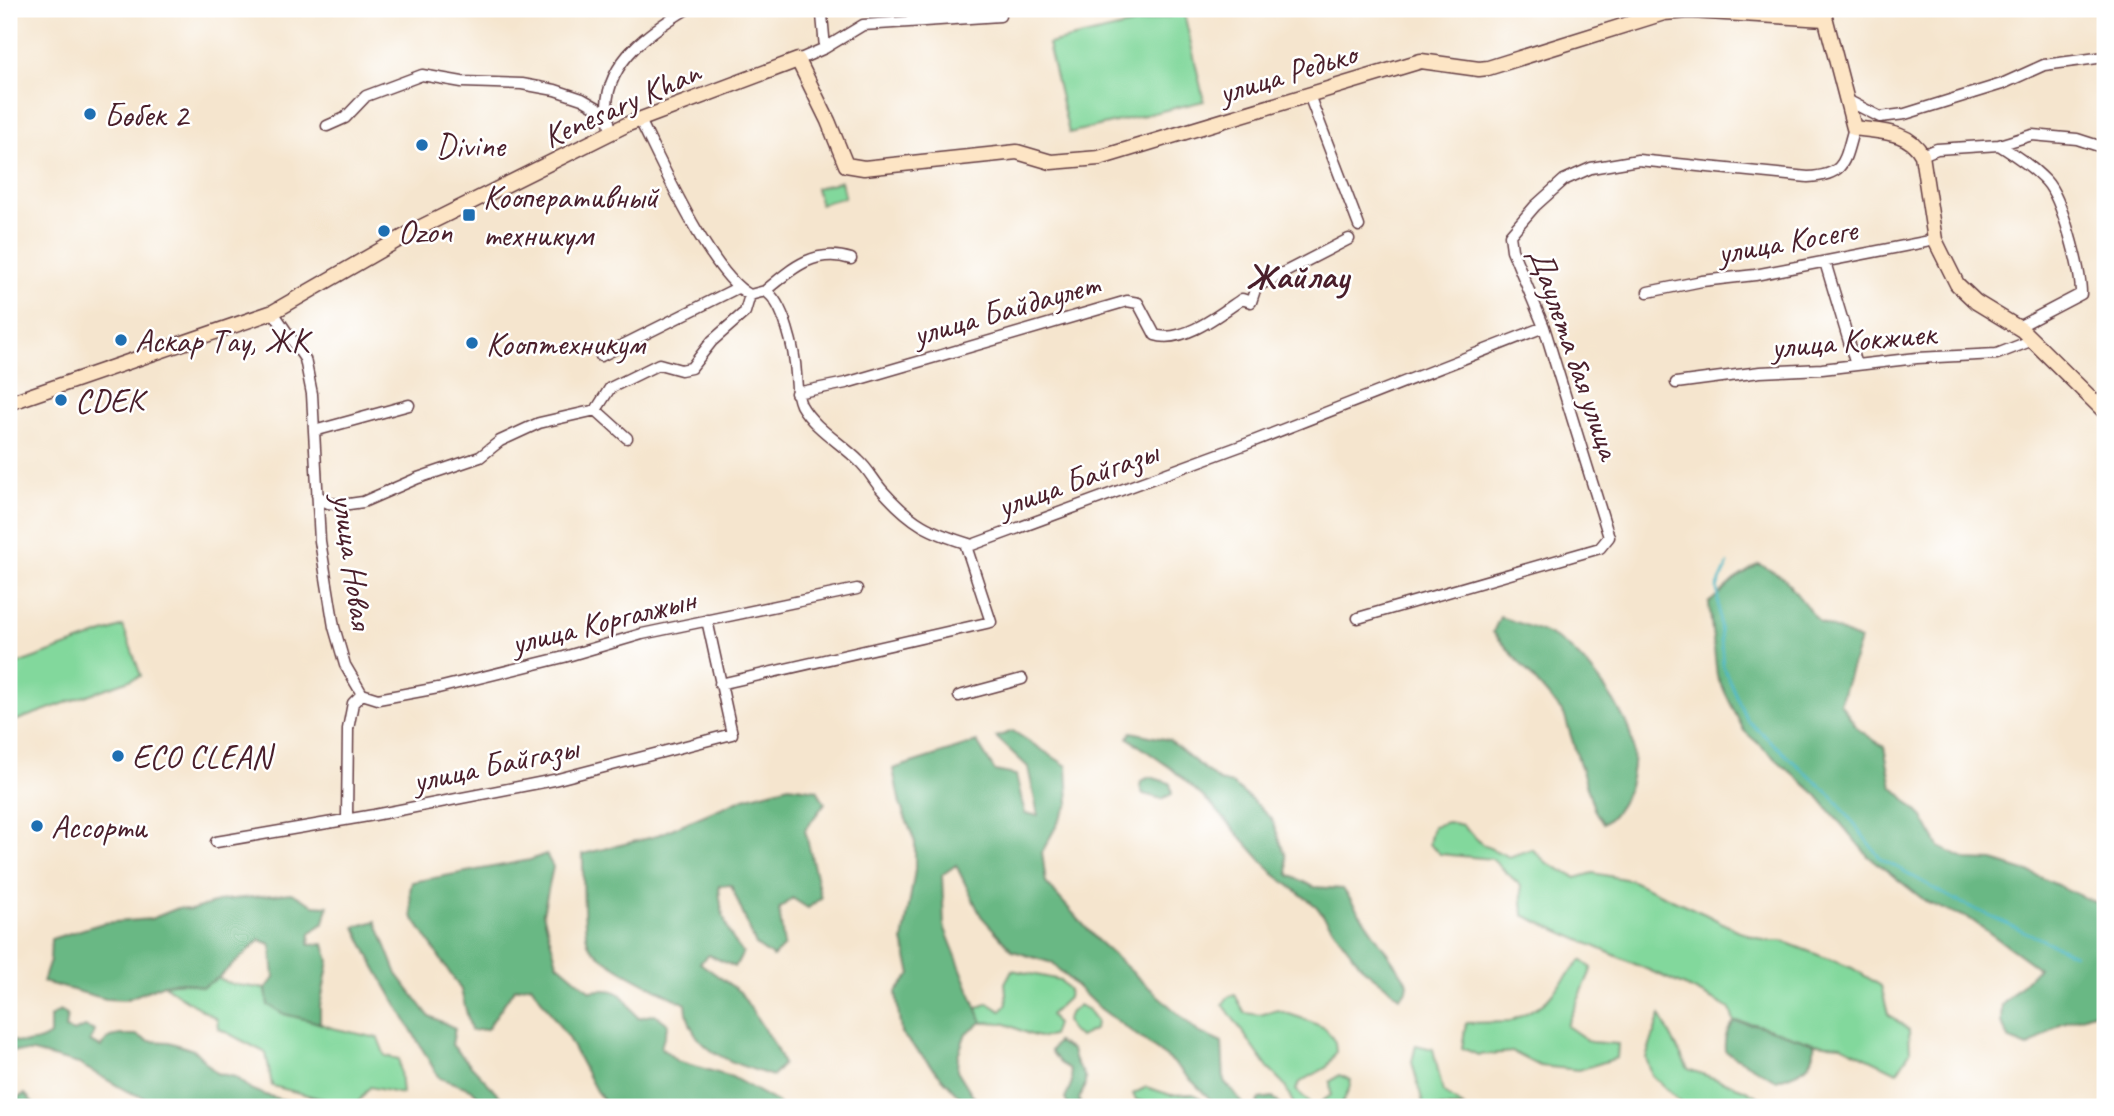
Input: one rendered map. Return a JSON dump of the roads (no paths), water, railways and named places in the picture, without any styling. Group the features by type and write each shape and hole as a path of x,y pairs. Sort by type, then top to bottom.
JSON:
{"street":[{"path":"611,133 607,105 614,77 625,58 658,26 687,9"},
{"path":"823,9 825,48"},
{"name":"улица Редько","path":"798,60 846,165 864,168 1017,152 1051,162 1099,158 1421,61 1488,68 1664,13 1690,11 1824,14"},
{"path":"1824,14 1854,128 1906,137 1917,146 1922,155 1935,240 1962,290 1976,302 2018,327 2105,412"},
{"path":"798,60 825,48 863,25 1000,16"},
{"path":"1847,100 1880,117 1905,114 2002,84 2044,65 2105,57"},
{"name":"Kenesary Khan","path":"9,402 273,312 417,229 611,133 798,60"},
{"path":"327,126 345,118 366,96 422,75 462,82 522,84 555,90 582,99 608,114"},
{"path":"1309,95 1359,226"},
{"path":"640,120 694,226 737,288 750,295 765,291 792,268 813,259 836,254 851,260"},
{"name":"Даулета бая улица","path":"1359,618 1600,548 1609,537 1544,327 1512,250 1510,236 1535,206 1564,180 1591,168 1638,160 1808,177 1826,176 1843,165 1854,128"},
{"path":"1922,155 1937,149 1999,145 2032,135 2077,139 2105,148"},
{"path":"1999,145 2048,182 2059,204 2081,278 2081,293 2018,327"},
{"name":"улица Байдаулет","path":"796,393 846,383 1127,301 1138,303 1154,335 1161,337 1199,329 1242,299 1251,302 1256,287 1349,239"},
{"name":"улица Косеге","path":"1648,292 1702,281 1755,275 1935,240"},
{"path":"1825,262 1856,365"},
{"path":"601,356 737,288"},
{"path":"765,291 776,302 787,329 794,352 796,393 802,408 862,463 880,488 907,517 919,526 965,543"},
{"path":"317,495 328,502 342,505 363,502 418,478 480,457 500,441 539,423 596,410 610,388 659,364 681,370 691,368 712,341 745,312 750,295"},
{"name":"улица Новая","path":"273,312 305,359 312,394 320,541 334,627 345,665 362,694"},
{"name":"улица Байгазы","path":"965,543 972,545 1246,444 1544,327"},
{"name":"улица Кокжиек","path":"1676,383 1760,372 1997,354 2033,340"},
{"path":"314,431 410,405"},
{"path":"596,410 627,438"},
{"name":"улица Байгазы","path":"720,684 991,622 965,543"},
{"name":"улица Коргалжын","path":"362,694 378,699 438,688 564,657 642,634 858,589"},
{"name":"улица Байгазы","path":"216,842 554,780 732,734 707,620"},
{"path":"959,696 1022,679"},
{"path":"348,818 348,729 354,703 362,694"}],"waterway":[{"path":"1728,564 1717,588 1723,666 1747,720 1834,798 1880,858 1955,900 2074,954"}],"place":[{"name":"Бөбек 2","path":"90,114"},
{"name":"Divine","path":"422,145"},
{"name":"Кооперативный техникум","path":"469,215"},
{"name":"Ozon","path":"384,231"},
{"name":"Аскар Тау, ЖК","path":"121,340"},
{"name":"Кооптехникум","path":"472,343"},
{"name":"CDEK","path":"61,400"},
{"name":"ECO CLEAN","path":"118,756"},
{"name":"Ассорти","path":"37,826"}],"district":[{"name":"Жайлау","path":"1298,276"}]}
